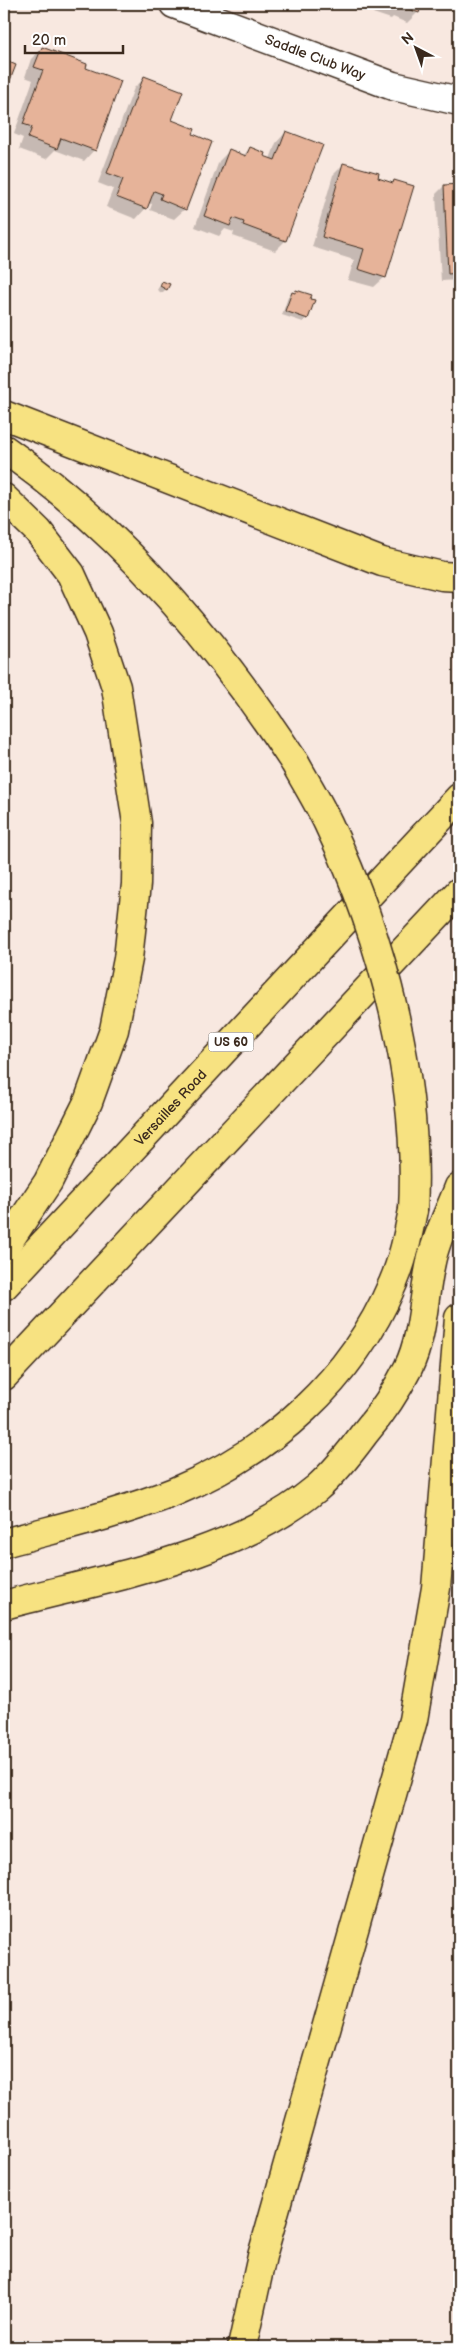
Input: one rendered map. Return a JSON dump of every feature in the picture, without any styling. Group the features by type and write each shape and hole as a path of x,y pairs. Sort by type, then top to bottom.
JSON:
{"main road":[{"path":"4,414 382,562 442,576 459,577"},
{"path":"4,449 33,469 83,512 133,560 201,634 257,704 295,763 328,822 350,871 374,940 406,1075 414,1157 413,1210 407,1243 394,1283 352,1357 299,1416 261,1445 223,1469 175,1491 133,1507 4,1542"},
{"path":"4,498 38,530 71,574 98,633 116,687 137,823 136,884 128,959 114,1030 88,1102 48,1182 4,1248"},
{"name":"Versailles Road","path":"4,1286 459,798"},
{"path":"4,1376 459,892"},
{"path":"4,1605 188,1556 236,1538 277,1516 317,1488 350,1452 383,1410 408,1368 421,1331 431,1260 459,1187"},
{"path":"242,2347 262,2256 413,1720 436,1588 459,1318"}],"street":[{"name":"Saddle Club Way","path":"174,4 392,86 459,101"}],"building":[{"path":"385,4 422,4 419,13 403,7 402,10"},
{"path":"42,47 87,64 86,68 121,81 96,151 61,138 57,149 28,138 32,127 23,124 43,70 34,67"},
{"path":"4,60 16,65 4,96"},
{"path":"144,76 183,91 172,120 195,129 193,134 212,142 186,210 160,199 162,194 154,191 147,209 116,197 123,179 107,173"},
{"path":"286,131 323,145 286,241 243,225 244,222 233,218 230,226 204,216 229,149 246,156 250,147 265,153 264,156 275,160"},
{"path":"343,163 379,173 378,178 393,183 394,180 414,186 386,278 358,269 364,249 322,237"},
{"path":"459,184 459,273 448,274 444,185"},
{"path":"162,281 170,284 167,290 160,286"},
{"path":"296,290 312,295 310,299 315,300 308,319 285,311 292,292 295,293"}]}
